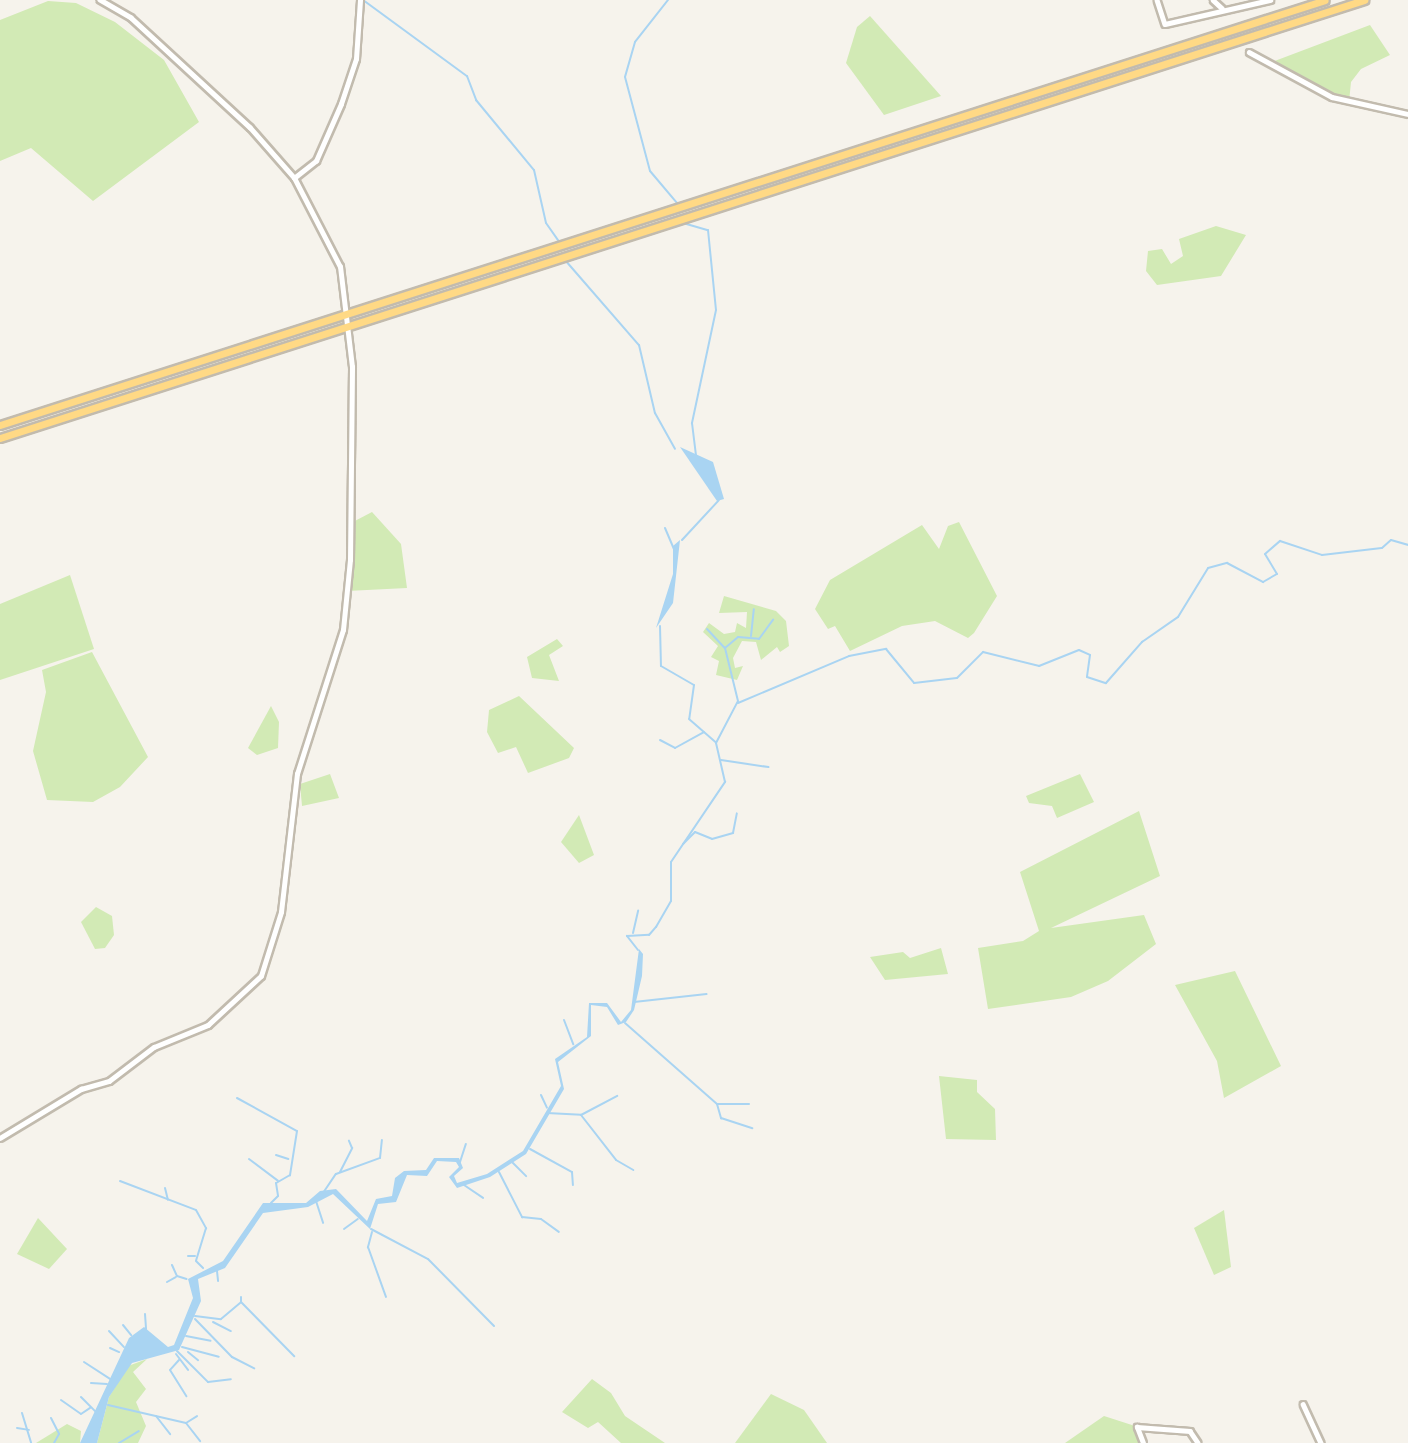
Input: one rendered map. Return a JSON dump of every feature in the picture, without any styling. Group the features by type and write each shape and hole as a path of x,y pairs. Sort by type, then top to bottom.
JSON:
{"highway":[{"path":"0,425 1325,0"},
{"path":"0,438 1364,0"}],"street":[{"path":"0,1138 81,1089 109,1081 154,1048 208,1025 261,976 281,912 297,774 344,625 351,529 348,313 340,267 294,178 214,93 131,18 100,0"},
{"path":"294,178 316,161 341,104 356,59 360,0"},
{"path":"1157,0 1166,24 1222,8 1270,0"},
{"path":"1213,0 1222,8"},
{"path":"1249,52 1332,97 1408,114"},
{"path":"1303,1405 1321,1443"},
{"path":"1143,1443 1137,1427 1190,1431 1198,1443"}],"green space":[{"path":"48,1 76,3 115,22 164,60 199,122 93,201 31,148 0,161 0,20"},
{"path":"870,16 941,96 884,115 846,63 857,27"},
{"path":"1370,25 1390,55 1361,69 1351,82 1349,102 1272,62"},
{"path":"1216,226 1246,235 1221,276 1157,285 1146,271 1148,251 1162,249 1171,264 1183,256 1179,239"},
{"path":"372,512 401,544 407,588 347,591 351,523"},
{"path":"959,522 997,596 968,638 935,621 902,626 850,651 835,626 828,629 815,609 830,580 922,525 939,549 948,526"},
{"path":"70,575 94,649 0,680 0,604"},
{"path":"724,596 776,611 786,621 789,646 780,652 777,647 761,660 756,642 742,641 733,658 735,668 743,666 737,680 716,675 719,661 711,657 718,646 703,632 709,623 724,634 735,632 737,623 746,628 747,612 719,613"},
{"path":"557,639 563,646 549,655 559,681 532,678 527,657"},
{"path":"92,652 148,757 120,787 93,802 47,800 33,751 46,692 42,670"},
{"path":"519,696 574,748 569,758 528,773 516,747 498,753 487,732 489,710"},
{"path":"271,706 279,722 278,748 257,755 248,748"},
{"path":"330,774 339,798 302,806 300,784"},
{"path":"1080,774 1094,802 1057,818 1052,806 1029,803 1026,796"},
{"path":"1139,811 1160,876 1051,928 1144,915 1156,944 1108,981 1071,997 988,1009 978,948 1023,941 1039,931 1020,872"},
{"path":"579,815 594,855 579,863 561,842"},
{"path":"96,907 112,916 114,935 105,948 95,949 81,922"},
{"path":"941,948 948,974 885,980 870,957 903,952 910,958"},
{"path":"1235,971 1281,1066 1224,1098 1217,1061 1175,985"},
{"path":"939,1076 977,1080 977,1092 995,1109 996,1140 946,1139"},
{"path":"1224,1210 1231,1267 1214,1275 1194,1228"},
{"path":"38,1218 67,1249 49,1269 17,1254"},
{"path":"147,1359 133,1372 146,1389 136,1402 146,1426 138,1443 97,1443 109,1397 128,1366"},
{"path":"592,1379 611,1393 625,1416 665,1443 621,1443 598,1422 588,1428 562,1412"},
{"path":"771,1394 804,1410 827,1443 735,1443"},
{"path":"1104,1416 1135,1426 1142,1443 1065,1443"},
{"path":"67,1424 81,1431 80,1443 36,1443"}],"water":[{"path":"680,447 713,462 724,499 717,501"},
{"path":"680,540 673,603 656,628 673,574 673,546"},
{"path":"639,949 643,954 642,976 634,1010 626,1022 618,1025 607,1007 591,1005 591,1036 558,1062 564,1089 526,1154 490,1177 457,1188 449,1177 459,1167 456,1162 437,1161 427,1176 407,1175 396,1202 378,1204 370,1229 333,1194 308,1207 263,1213 225,1268 198,1279 201,1301 179,1350 132,1363 109,1397 97,1443 80,1443 129,1338 144,1327 168,1347 174,1345 193,1298 188,1279 223,1261 263,1203 306,1203 320,1191 336,1189 367,1221 376,1199 392,1196 395,1178 404,1171 426,1170 434,1158 459,1158 463,1168 454,1176 457,1183 487,1174 523,1151 561,1086 555,1059 587,1037 589,1003 607,1003 621,1022 631,1010"}],"waterway":[{"path":"363,0 467,76 476,100 534,170 546,223 560,243"},
{"path":"668,0 635,42 625,77 650,171 677,203"},
{"path":"683,223 708,230 716,310 692,423 696,457"},
{"path":"565,260 639,345 655,413 675,449"},
{"path":"682,540 719,500"},
{"path":"665,528 675,551"},
{"path":"738,703 849,656 886,649 914,683 957,678 983,652 1039,666 1079,650 1090,655 1087,677 1106,683 1142,642 1178,617 1208,568 1227,563 1263,582 1277,574 1265,554 1280,541 1322,555 1382,548 1391,540 1408,545"},
{"path":"751,636 754,609"},
{"path":"638,950 627,936 649,935 656,927 671,901 671,862 725,782 716,743 738,701 725,648 738,637 759,639 773,620"},
{"path":"660,626 661,666 694,685 689,719 715,742"},
{"path":"707,629 725,648"},
{"path":"660,740 675,748 704,732"},
{"path":"721,760 768,767"},
{"path":"683,844 695,832 712,839 733,833 737,813"},
{"path":"633,933 638,911"},
{"path":"634,1002 707,994"},
{"path":"564,1020 573,1044"},
{"path":"625,1023 717,1104 749,1104"},
{"path":"541,1095 547,1108"},
{"path":"581,1115 617,1096"},
{"path":"237,1098 297,1131 290,1175 276,1183 278,1196 271,1203"},
{"path":"717,1104 721,1118 752,1128"},
{"path":"547,1113 581,1115 616,1160 633,1170"},
{"path":"323,1193 336,1174 380,1158 382,1140"},
{"path":"340,1172 352,1148 349,1141"},
{"path":"460,1162 466,1144"},
{"path":"530,1149 572,1172 573,1185"},
{"path":"276,1155 288,1159"},
{"path":"249,1159 278,1181"},
{"path":"512,1162 526,1176"},
{"path":"499,1172 522,1217 541,1219 559,1232"},
{"path":"120,1181 196,1210 206,1228 196,1261 203,1268"},
{"path":"464,1185 483,1198"},
{"path":"165,1188 168,1200"},
{"path":"316,1201 323,1223"},
{"path":"344,1229 358,1219"},
{"path":"371,1229 428,1259 494,1326"},
{"path":"372,1232 368,1247 386,1297"},
{"path":"188,1256 195,1256"},
{"path":"172,1265 177,1276 187,1279"},
{"path":"217,1271 218,1281"},
{"path":"167,1282 176,1277"},
{"path":"195,1316 221,1319 241,1302 294,1356"},
{"path":"145,1314 146,1329"},
{"path":"195,1319 232,1357 254,1368"},
{"path":"213,1322 231,1331"},
{"path":"123,1325 131,1335"},
{"path":"109,1331 124,1347"},
{"path":"186,1336 211,1341"},
{"path":"182,1347 219,1357"},
{"path":"110,1348 119,1352"},
{"path":"177,1351 208,1382 231,1379"},
{"path":"188,1352 198,1360"},
{"path":"176,1354 188,1370"},
{"path":"179,1360 170,1370 186,1396"},
{"path":"84,1362 110,1379"},
{"path":"91,1383 107,1384"},
{"path":"81,1397 96,1412"},
{"path":"61,1400 81,1414 90,1408"},
{"path":"108,1405 186,1423 200,1441"},
{"path":"22,1413 31,1443"},
{"path":"156,1416 170,1434"},
{"path":"186,1423 197,1416"},
{"path":"51,1418 59,1434 54,1443"},
{"path":"17,1428 29,1430"},
{"path":"119,1443 139,1431"}]}
